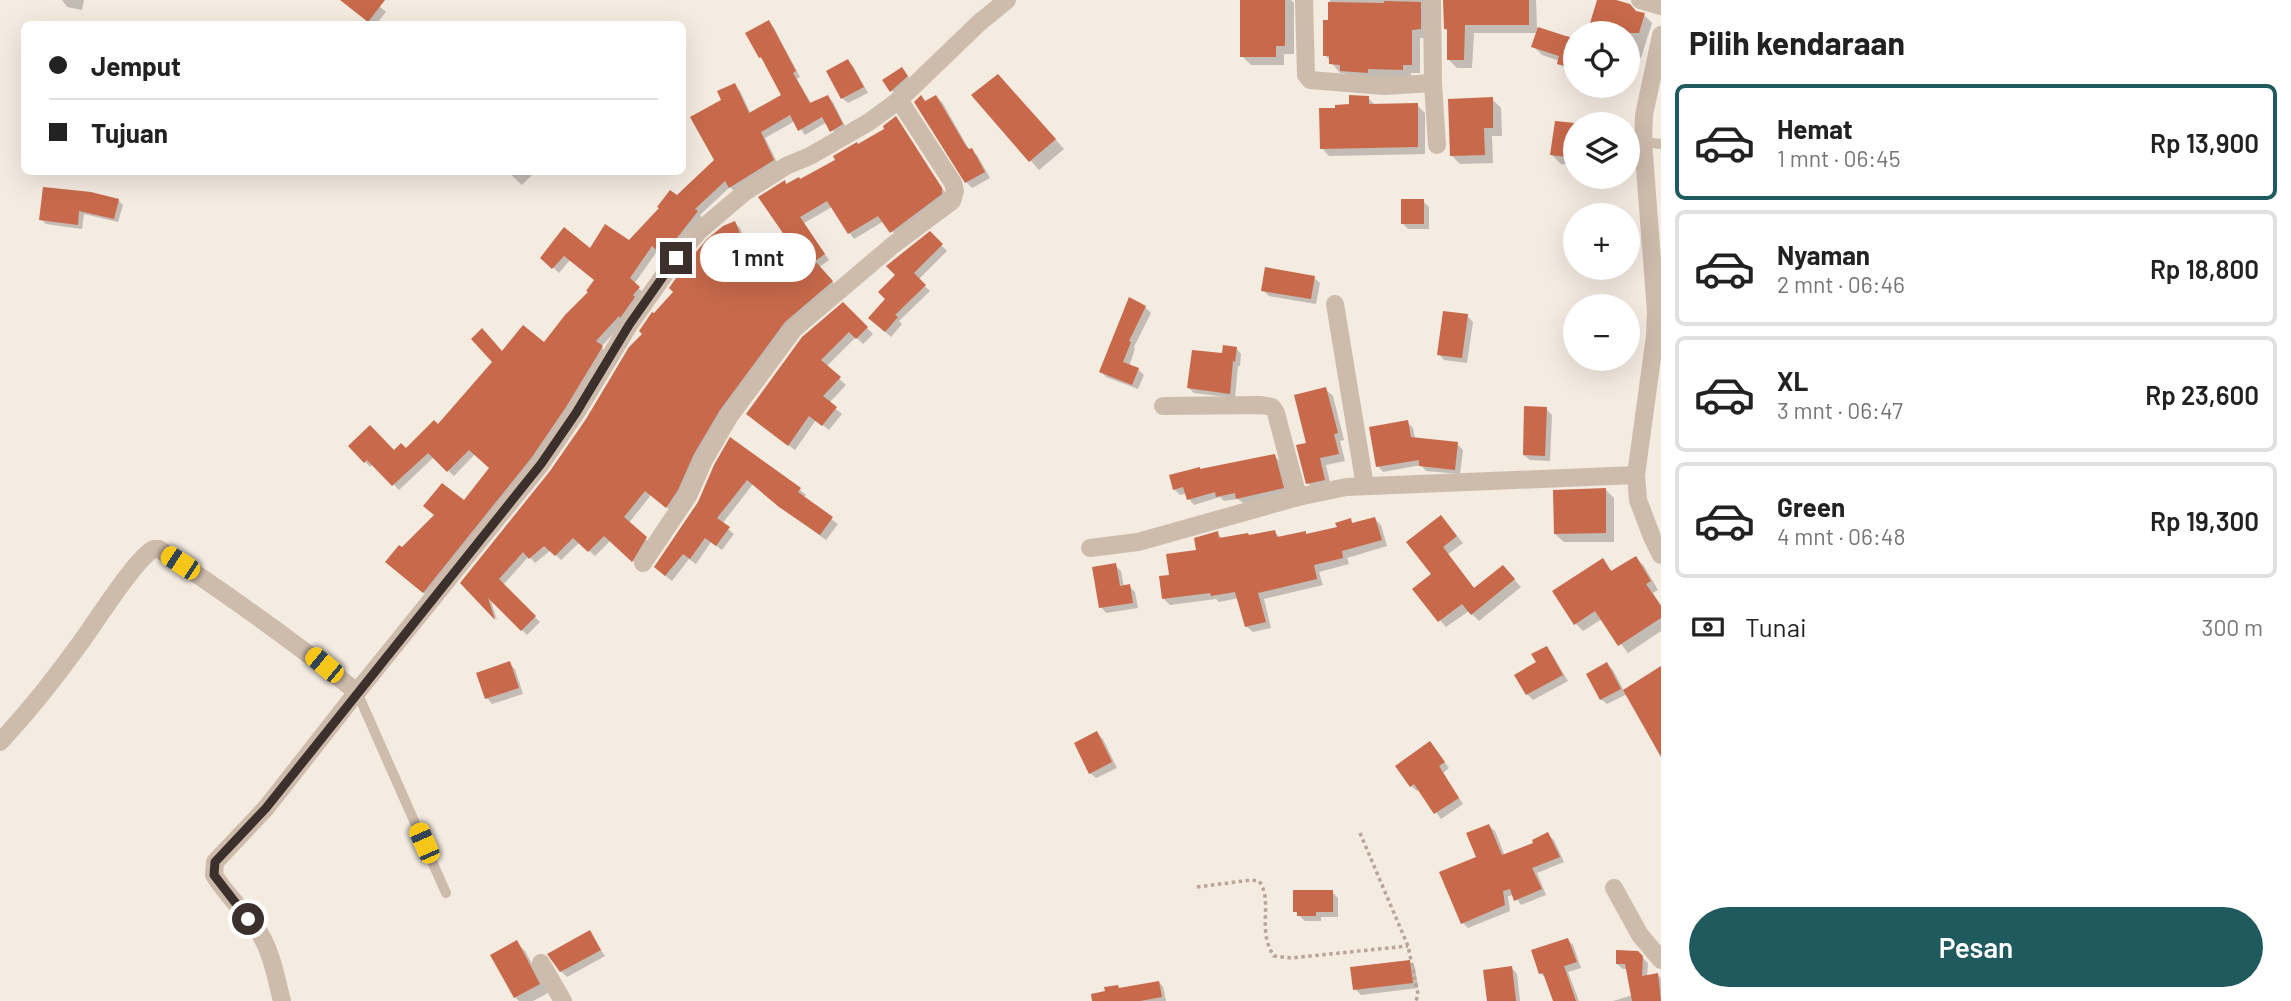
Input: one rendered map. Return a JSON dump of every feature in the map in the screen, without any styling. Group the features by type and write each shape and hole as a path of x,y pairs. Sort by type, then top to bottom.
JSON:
{"street":[{"path":"282,1001 269,950 258,931 237,908 214,875 215,862 266,808 541,464 576,413 639,309 676,258 699,232 745,192 786,166 810,156 869,122 899,100 979,23 1007,0"},
{"path":"1304,0 1306,75 1310,80 1384,86 1433,83"},
{"path":"1432,0 1437,145"},
{"path":"1640,0 1661,6"},
{"path":"1661,35 1644,115 1652,143 1656,336 1636,475 1638,500 1661,555"},
{"path":"643,563 688,496 704,460 729,417 794,329 893,245 952,201 955,191 953,183 899,100"},
{"path":"1335,304 1365,486"},
{"path":"1163,406 1272,407 1276,413 1298,497"},
{"path":"1090,548 1139,542 1346,486 1636,475"},
{"path":"0,742 25,715 79,645 140,560 154,549 159,549 222,591 357,692"},
{"path":"1614,888 1640,935 1661,960"},
{"path":"541,962 563,1001"}],"lane":[{"path":"357,692 446,893"}],"path":[{"path":"1360,833 1408,946 1418,994 1416,1001"},
{"path":"1197,887 1259,881 1265,888 1267,946 1274,956 1291,958 1408,946"}],"building":[{"path":"340,0 385,0 367,21"},
{"path":"1240,0 1285,0 1285,46 1276,46 1276,57 1240,57"},
{"path":"1443,0 1529,0 1529,25 1465,25 1464,60 1447,60"},
{"path":"1597,0 1616,0 1645,13 1640,30 1640,21 1591,21"},
{"path":"1328,2 1421,2 1421,29 1412,30 1412,65 1403,65 1403,70 1368,69 1368,73 1340,71 1340,65 1329,64 1329,56 1323,56 1323,20 1328,20"},
{"path":"769,20 810,103 828,95 843,124 830,132 822,117 798,131 790,115 761,132 774,160 729,188 725,181 695,209 698,211 663,256 652,246 630,278 640,287 633,295 635,297 620,318 619,316 596,341 603,346 566,407 532,457 423,593 385,562 399,545 402,547 434,515 423,506 442,483 464,500 489,468 469,450 447,472 428,453 392,486 367,460 364,463 348,446 370,425 394,450 401,443 406,448 434,420 438,424 492,362 471,339 482,328 502,351 523,325 544,342 588,292 586,291 594,280 564,256 552,269 540,258 564,227 590,248 605,224 629,240 659,208 657,207 670,190 677,195 714,160 690,117 721,100 717,91 735,83 749,113 781,95 745,33"},
{"path":"1538,27 1563,35 1563,66 1557,64 1559,56 1531,47"},
{"path":"848,59 864,87 841,99 826,71"},
{"path":"902,67 908,76 890,92 882,80"},
{"path":"998,74 1056,139 1029,162 971,95"},
{"path":"921,95 925,101 936,95 985,172 965,183 914,102"},
{"path":"1349,95 1369,96 1369,104 1418,103 1418,147 1320,149 1319,108 1335,108 1335,105 1349,104"},
{"path":"1493,97 1493,128 1484,128 1485,155 1450,156 1448,99"},
{"path":"896,116 942,188 942,194 890,233 878,216 848,234 827,201 800,217 825,254 815,261 833,281 785,322 720,410 666,508 645,491 624,517 647,537 632,562 604,536 588,552 573,538 555,556 544,546 529,559 523,552 499,579 536,616 521,631 488,598 495,620 460,583 550,471 586,419 629,347 642,334 639,331 652,312 654,313 673,292 669,288 685,265 707,239 723,226 735,221 752,263 787,239 758,197 785,180 786,184 799,177 800,179 835,160 833,156 884,129 883,126"},
{"path":"1555,121 1563,122 1563,157 1550,155"},
{"path":"43,187 91,192 119,199 114,219 79,211 78,225 39,220"},
{"path":"1401,199 1424,199 1424,224 1401,224"},
{"path":"930,231 943,244 914,273 926,285 895,315 898,317 885,332 868,318 885,299 878,292 895,275 886,266"},
{"path":"1265,267 1315,276 1311,299 1261,291"},
{"path":"1129,297 1146,306 1129,341 1131,342 1123,362 1139,368 1132,385 1099,372"},
{"path":"843,302 868,327 856,339 849,332 821,360 841,377 823,396 837,407 822,426 809,416 788,446 746,414 802,337"},
{"path":"1443,311 1468,314 1462,358 1437,355"},
{"path":"1223,345 1237,347 1230,394 1187,388 1192,350 1222,353"},
{"path":"1326,387 1338,433 1334,434 1339,454 1320,458 1325,480 1306,484 1296,445 1306,443 1294,395"},
{"path":"1524,406 1547,407 1545,456 1523,455"},
{"path":"1408,420 1411,437 1458,442 1455,470 1419,466 1419,460 1376,467 1369,427"},
{"path":"730,437 801,488 798,492 833,517 820,535 779,507 747,480 717,518 730,527 716,546 705,538 690,559 683,554 665,576 654,567 698,502"},
{"path":"1275,454 1284,488 1236,499 1235,493 1216,497 1215,492 1187,500 1183,487 1173,490 1169,475"},
{"path":"1606,488 1606,533 1554,534 1553,490"},
{"path":"1441,515 1457,536 1443,547 1474,588 1503,565 1515,579 1471,615 1462,604 1438,622 1412,589 1431,574 1406,542"},
{"path":"1375,517 1382,540 1342,551 1343,558 1314,565 1317,579 1258,593 1266,622 1245,627 1235,592 1162,599 1159,576 1169,575 1166,554 1196,550 1194,538 1218,531 1219,538 1275,530 1277,537 1306,531 1306,534 1337,527 1335,523 1351,518 1352,523"},
{"path":"1636,556 1651,581 1646,584 1661,606 1661,618 1618,646 1595,611 1574,625 1552,591 1603,558 1611,571"},
{"path":"1116,563 1120,586 1130,584 1133,603 1099,608 1092,567"},
{"path":"1547,646 1563,675 1526,695 1514,675 1536,662 1531,654"},
{"path":"510,661 519,688 485,699 476,673"},
{"path":"1607,662 1621,689 1600,700 1586,674"},
{"path":"1661,666 1661,757 1623,690"},
{"path":"1097,731 1112,762 1089,774 1074,743"},
{"path":"1430,741 1445,762 1439,766 1459,798 1434,814 1414,784 1410,787 1395,766"},
{"path":"1489,824 1502,855 1533,843 1532,840 1548,832 1560,857 1532,868 1542,889 1514,901 1510,889 1503,891 1505,905 1461,924 1439,872 1476,857 1466,833"},
{"path":"1293,890 1333,890 1333,912 1297,916 1297,912 1293,912"},
{"path":"590,930 601,950 560,972 547,954"},
{"path":"1568,938 1577,962 1564,966 1576,1001 1553,1001 1543,973 1539,974 1531,950"},
{"path":"517,940 540,984 514,998 490,955"},
{"path":"1616,950 1638,951 1643,956 1642,976 1658,973 1661,1001 1632,1001 1625,964 1616,964"},
{"path":"1410,960 1413,983 1353,990 1350,967"},
{"path":"1512,966 1516,1001 1487,1001 1483,970"},
{"path":"1159,981 1162,997 1140,1001 1092,1001 1091,994 1105,991 1104,987 1118,985 1119,988"}],"route":[{"path":"248,919 214,875 215,862 266,808 541,464 595,383 629,325 676,258"}]}
